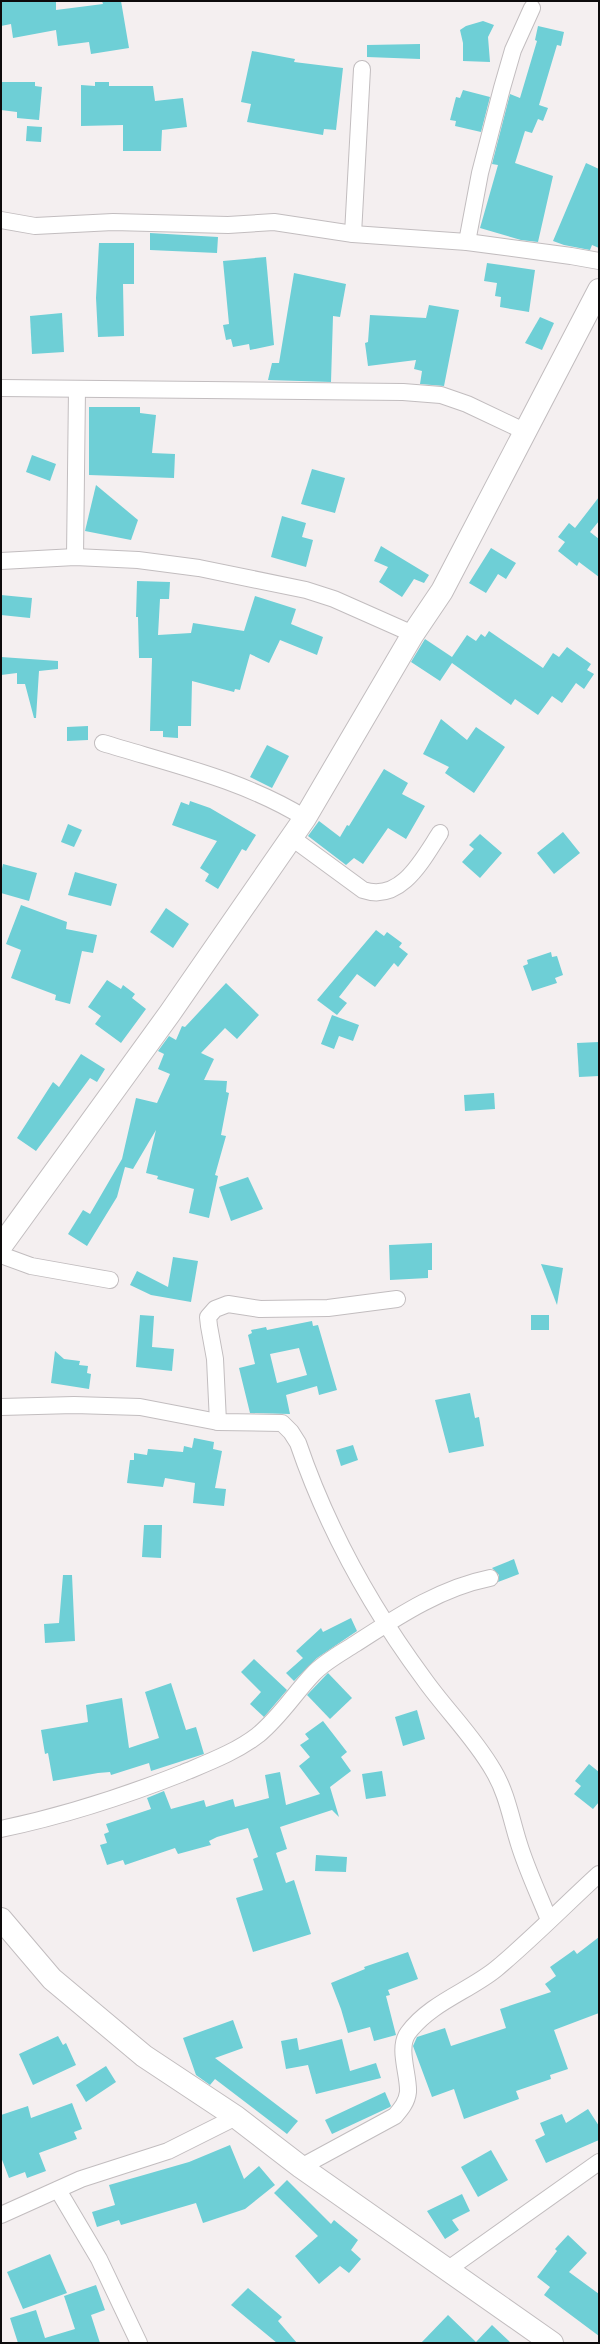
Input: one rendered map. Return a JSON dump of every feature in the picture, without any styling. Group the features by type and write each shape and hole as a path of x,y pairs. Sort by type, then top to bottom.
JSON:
{"street":[{"path":"466,242 480,173 502,88 513,50 532,8"},
{"path":"354,234 362,69"},
{"path":"1,220 35,226 113,222 228,225 274,222 354,234 466,242 571,256 599,262"},
{"path":"1,1246 170,1013 305,818 413,634 442,591 599,290"},
{"path":"1,388 403,392 441,395 467,404 526,432"},
{"path":"75,557 77,389"},
{"path":"1,561 75,557 138,560 199,568 306,590 334,599 413,634"},
{"path":"103,743 238,786 279,802 305,818"},
{"path":"292,838 363,890 373,893 388,891 410,876 440,833"},
{"path":"1,1256 30,1266 110,1280"},
{"path":"218,1422 215,1359 208,1326 208,1318 215,1309 228,1304 268,1309 328,1308 397,1299"},
{"path":"1,1407 74,1405 140,1407 218,1422 282,1423 292,1432 298,1443 326,1518 360,1582 423,1678 480,1750 494,1771 506,1797 519,1845 549,1920"},
{"path":"1,1829 29,1823 147,1787 225,1756 258,1735 287,1707 314,1673 387,1623 440,1593 465,1583 490,1578"},
{"path":"301,2167 395,2116 404,2104 408,2093 404,2045 407,2034 434,2008 456,1996 496,1969 599,1874"},
{"path":"1,1919 52,1979 144,2056 236,2118 301,2167 552,2343"},
{"path":"1,2214 81,2180 168,2151 236,2118"},
{"path":"447,2270 599,2162"},
{"path":"58,2190 99,2259 139,2343"}],"building":[{"path":"1,1 56,1 56,10 103,4 102,1 121,1 129,48 91,54 89,42 58,46 56,30 13,38 11,24 1,26"},
{"path":"483,21 494,25 488,37 490,62 463,61 463,43 460,30 466,26"},
{"path":"538,26 564,32 561,46 557,45 539,105 548,108 543,121 538,119 532,133 525,131 515,163 553,176 538,242 521,240 480,228 498,165 492,164 510,94 520,98 537,41 535,40"},
{"path":"420,44 420,59 367,57 367,45"},
{"path":"252,51 295,59 294,62 343,68 336,130 324,129 323,135 247,122 251,104 241,102"},
{"path":"1,82 35,82 35,86 42,87 39,120 17,118 17,112 1,110"},
{"path":"95,82 109,82 109,86 153,86 155,101 183,98 187,127 162,130 161,151 123,151 123,125 81,126 81,85 95,86"},
{"path":"463,90 490,97 481,132 455,126 456,121 450,120 456,97 460,98"},
{"path":"27,126 42,127 41,142 26,141"},
{"path":"586,163 599,169 599,248 592,245 590,250 564,245 553,241"},
{"path":"150,233 218,237 217,253 150,250"},
{"path":"99,243 134,243 134,284 123,284 124,336 98,337 96,298"},
{"path":"266,257 274,345 250,350 249,344 233,347 231,339 226,340 223,325 229,324 223,261"},
{"path":"487,263 535,270 529,312 500,307 501,297 495,296 497,283 484,281"},
{"path":"294,273 346,284 340,317 333,316 331,382 268,380 272,363 279,363"},
{"path":"429,305 459,310 444,386 420,384 422,371 414,369 416,360 368,366 365,343 368,342 370,315 426,318"},
{"path":"62,313 64,352 32,354 30,316"},
{"path":"540,317 554,323 542,350 525,343"},
{"path":"89,407 140,407 140,413 156,415 152,453 175,454 174,478 89,475"},
{"path":"32,455 56,464 50,481 26,472"},
{"path":"312,469 345,478 335,513 301,504"},
{"path":"96,485 138,520 131,540 85,531"},
{"path":"599,497 599,521 590,532 599,539 599,577 579,562 577,566 558,551 565,542 558,537 569,523 575,528"},
{"path":"282,516 306,523 302,537 313,540 306,567 271,557"},
{"path":"381,546 429,575 424,583 414,579 402,597 379,582 388,567 374,561"},
{"path":"491,548 516,563 506,579 498,574 486,593 469,583"},
{"path":"137,581 170,582 169,599 160,599 158,635 191,633 193,623 244,631 255,596 296,609 291,624 323,637 317,655 280,640 269,663 250,654 240,690 235,689 234,692 192,681 191,726 178,726 178,738 163,737 163,731 150,731 152,658 139,658 138,617 136,617"},
{"path":"1,595 32,598 30,618 1,615"},
{"path":"489,631 543,668 553,653 559,657 567,647 591,664 587,670 594,674 584,689 576,683 562,703 552,696 538,715 515,699 511,705 452,663 440,681 411,662 425,639 452,657 467,635 476,641 481,634 485,637"},
{"path":"1,657 58,661 58,669 39,671 36,718 34,718 25,684 17,684 17,673 1,675"},
{"path":"441,719 467,740 476,727 505,747 474,793 445,773 449,767 423,754"},
{"path":"88,726 88,740 67,741 67,727"},
{"path":"267,745 289,756 272,788 250,777"},
{"path":"384,769 408,783 402,794 425,806 406,839 388,828 363,864 354,858 346,865 308,836 319,821 340,837 347,825 349,826"},
{"path":"190,801 210,808 256,835 246,851 242,849 218,889 205,881 209,874 200,868 217,841 172,825 181,802 189,805"},
{"path":"68,824 82,830 74,847 61,842"},
{"path":"563,832 580,853 554,874 537,853"},
{"path":"480,834 502,853 480,878 462,862 474,849 469,845"},
{"path":"3,864 37,873 29,901 1,893 1,873"},
{"path":"75,872 117,884 111,906 68,895"},
{"path":"21,905 67,922 66,929 97,935 93,953 82,951 70,1004 55,1000 56,995 11,978 21,950 6,944"},
{"path":"166,908 189,924 173,948 150,932"},
{"path":"376,930 384,936 387,932 402,943 399,947 408,954 398,967 394,963 375,987 357,974 339,997 347,1003 337,1015 317,1000"},
{"path":"551,952 552,957 557,956 563,975 555,978 557,983 532,991 523,966 528,964 527,960"},
{"path":"107,980 121,989 123,985 135,994 132,998 146,1009 121,1043 95,1024 101,1016 88,1007"},
{"path":"226,983 259,1015 237,1039 225,1028 201,1053 214,1059 204,1080 227,1081 226,1092 229,1093 221,1135 226,1136 215,1175 218,1176 209,1218 189,1213 194,1189 157,1179 158,1176 146,1173 156,1130 133,1169 125,1167 117,1197 87,1246 68,1234 83,1210 90,1214 122,1159 136,1098 157,1103 170,1074 158,1069 164,1054 158,1051 169,1036 176,1040 182,1026 185,1027"},
{"path":"332,1015 359,1025 353,1041 339,1036 334,1049 321,1044"},
{"path":"599,1042 599,1076 579,1077 577,1043"},
{"path":"81,1054 105,1069 97,1082 90,1078 36,1151 17,1138 53,1082 59,1087"},
{"path":"494,1093 495,1109 465,1111 464,1095"},
{"path":"248,1177 263,1209 231,1221 219,1187"},
{"path":"432,1243 432,1270 428,1270 428,1278 390,1280 389,1245"},
{"path":"173,1257 198,1261 191,1302 151,1295 130,1285 137,1271 168,1287"},
{"path":"541,1264 563,1268 557,1305"},
{"path":"140,1315 154,1316 152,1347 174,1349 172,1371 136,1367"},
{"path":"531,1315 549,1315 549,1330 531,1330"},
{"path":"312,1321 313,1326 318,1325 337,1390 319,1395 317,1386 286,1395 290,1414 250,1413 239,1368 255,1364 248,1335 252,1333 251,1330 266,1327 267,1330","holes":["299,1348 307,1375 277,1383 270,1354"]},
{"path":"55,1351 64,1359 80,1361 79,1365 88,1366 87,1373 91,1374 89,1389 51,1383"},
{"path":"470,1393 475,1418 479,1417 484,1446 449,1453 435,1400"},
{"path":"194,1438 214,1442 213,1449 222,1451 215,1488 226,1489 224,1506 193,1503 195,1483 165,1478 163,1487 127,1483 130,1460 134,1460 134,1453 147,1455 148,1449 183,1452 184,1446 192,1448"},
{"path":"353,1445 358,1460 341,1466 336,1450"},
{"path":"144,1525 162,1525 161,1558 142,1557"},
{"path":"514,1559 519,1574 498,1582 499,1575 492,1568"},
{"path":"63,1575 72,1575 75,1641 45,1643 44,1624 59,1623"},
{"path":"351,1618 357,1631 317,1658 294,1681 286,1673 303,1658 296,1651 321,1628 323,1632"},
{"path":"254,1659 287,1690 264,1717 250,1704 261,1692 241,1672"},
{"path":"328,1673 352,1698 330,1719 307,1695"},
{"path":"171,1683 186,1730 196,1727 204,1754 151,1771 149,1763 111,1775 110,1772 98,1773 53,1781 48,1753 45,1754 41,1730 88,1722 86,1705 122,1698 129,1748 159,1738 145,1692"},
{"path":"417,1710 425,1739 403,1746 395,1717"},
{"path":"323,1721 347,1752 341,1757 351,1771 330,1787 339,1817 332,1810 280,1827 287,1849 276,1853 286,1883 294,1880 311,1934 253,1952 236,1898 263,1890 253,1859 258,1857 248,1828 217,1837 209,1841 211,1845 178,1854 175,1848 125,1865 123,1860 107,1865 100,1845 107,1843 104,1834 109,1832 106,1824 151,1809 147,1798 164,1791 171,1809 204,1800 206,1807 233,1799 235,1807 269,1798 265,1775 280,1772 286,1805 320,1794 299,1766 310,1757 300,1745 309,1739 305,1734"},
{"path":"589,1764 599,1772 599,1802 593,1809 574,1794 581,1786 575,1781"},
{"path":"382,1771 386,1796 366,1799 362,1774"},
{"path":"316,1855 347,1857 346,1872 315,1871"},
{"path":"599,1937 599,2013 554,2030 568,2069 550,2075 551,2079 516,2091 519,2099 464,2119 454,2089 432,2097 413,2046 417,2037 445,2028 451,2046 506,2028 500,2009 551,1992 545,1984 556,1976 550,1967 574,1950 577,1954"},
{"path":"408,1952 418,1979 388,1990 390,1995 386,1996 396,2035 374,2041 370,2027 348,2033 331,1983 365,1969 364,1967"},
{"path":"233,2020 243,2048 215,2058 298,2121 287,2134 215,2079 210,2085 196,2075 183,2038"},
{"path":"58,2036 63,2045 66,2043 76,2065 33,2085 19,2054"},
{"path":"297,2038 299,2050 342,2039 350,2071 376,2063 381,2078 316,2094 308,2065 286,2069 281,2041"},
{"path":"106,2066 116,2082 86,2102 76,2085"},
{"path":"385,2092 391,2106 390,2107 332,2134 325,2120"},
{"path":"72,2103 82,2129 74,2132 77,2139 39,2153 46,2171 27,2178 25,2172 9,2178 1,2157 1,2115 28,2106 31,2118"},
{"path":"588,2109 599,2126 599,2140 546,2163 535,2140 545,2135 540,2123 562,2114 566,2123"},
{"path":"230,2145 244,2179 259,2166 275,2185 245,2209 203,2223 196,2203 121,2225 119,2220 97,2227 92,2212 115,2205 109,2185 189,2162"},
{"path":"491,2150 508,2180 478,2197 461,2167"},
{"path":"287,2180 331,2224 334,2220 358,2240 351,2250 361,2259 349,2273 340,2266 319,2284 295,2256 318,2236 274,2193"},
{"path":"462,2194 470,2211 452,2220 459,2230 445,2239 427,2211"},
{"path":"568,2235 587,2253 569,2272 599,2294 599,2336 544,2295 550,2287 537,2277 557,2251 555,2249"},
{"path":"50,2254 67,2293 23,2309 7,2272"},
{"path":"96,2285 105,2310 91,2315 100,2343 18,2343 10,2318 36,2310 45,2338 75,2329 64,2296"},
{"path":"248,2288 282,2317 278,2321 297,2343 277,2343 231,2305"},
{"path":"448,2315 476,2342 492,2325 511,2343 421,2343"}]}
